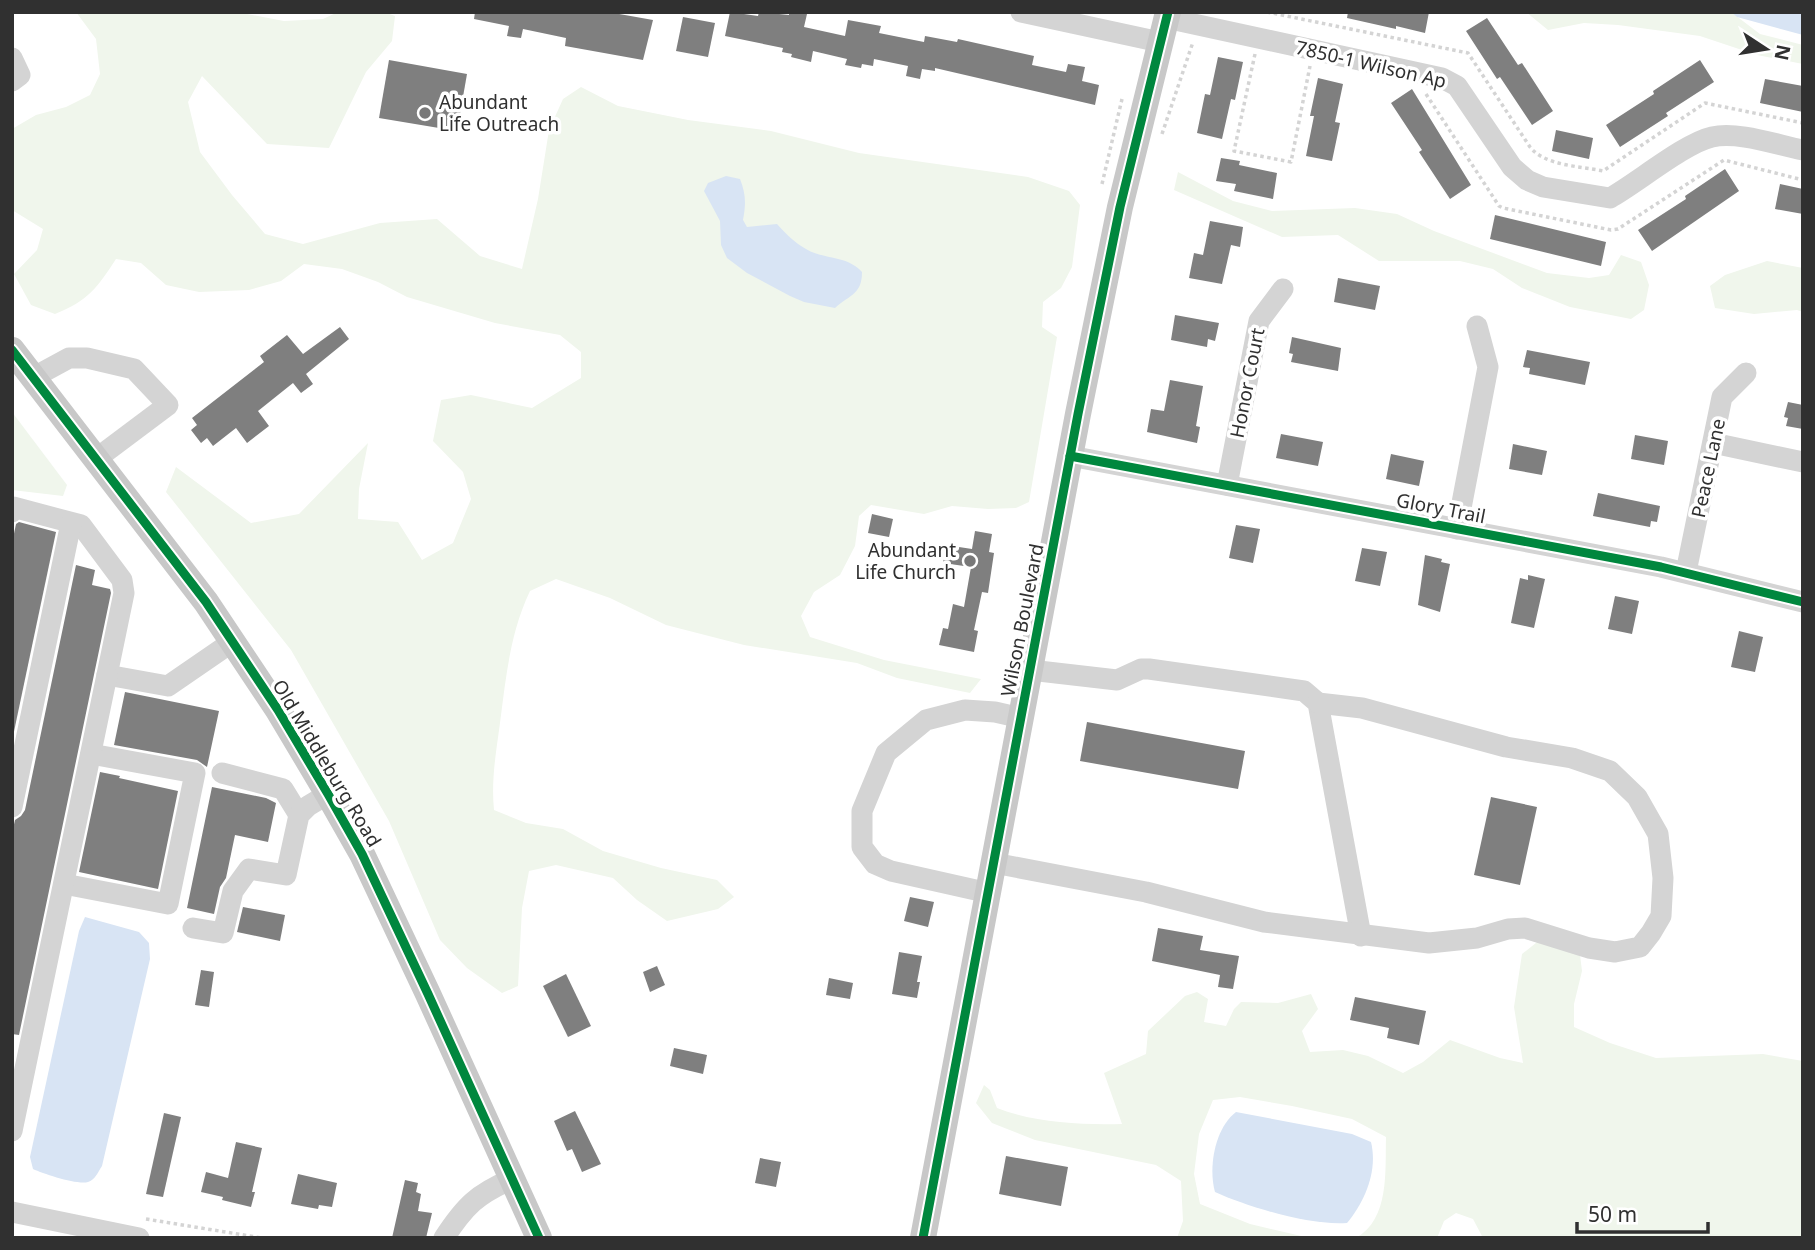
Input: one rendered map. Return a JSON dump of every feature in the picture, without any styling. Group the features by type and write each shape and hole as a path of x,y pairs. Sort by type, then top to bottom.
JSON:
{"main road":[{"name":"Wilson Boulevard","path":"923,1238 1070,456 1120,207 1165,24"},
{"name":"Old Middleburg Road","path":"12,349 206,602 278,710 328,794 367,866 539,1238"}],"street":[{"name":"7850-1 Wilson Ap","path":"1021,12 1195,24 1442,78 1457,86 1512,166 1527,180 1543,187 1611,198 1694,144 1713,137 1735,136 1803,150"},
{"path":"12,58 20,75 12,81"},
{"name":"Honor Court","path":"1227,485 1259,321 1283,289"},
{"path":"1457,528 1488,367 1477,326"},
{"path":"34,377 69,358 87,358 134,369 168,405 96,459"},
{"name":"Peace Lane","path":"1686,572 1722,397 1746,373"},
{"path":"1713,443 1803,462"},
{"name":"Glory Trail","path":"1070,456 1686,572 1803,602"},
{"path":"12,512 13,507 81,525 112,564 124,585 12,1131"},
{"path":"12,807 71,523"},
{"path":"107,675 168,686 232,642"},
{"path":"994,863 1146,892 1264,922 1429,943 1477,938 1508,929 1525,928 1589,948 1615,952 1640,947 1661,916 1663,878 1658,834 1637,797 1610,771 1572,758 1506,747 1362,708 1318,703 1304,691 1149,669 1141,669 1116,680 1030,670"},
{"path":"1318,703 1362,936"},
{"path":"989,893 891,871 875,864 862,847 862,811 886,754 926,720 965,710 995,712 1021,718"},
{"path":"64,884 168,904 195,773 91,754"},
{"path":"222,773 283,789 299,815"},
{"path":"193,928 223,933 233,891 249,869 286,875 299,815 307,806 328,794"},
{"path":"443,1238 473,1200 485,1191 512,1180"},
{"path":"12,1212 139,1238"}],"path":[{"path":"1267,12 1468,53 1536,155 1603,171 1705,103 1803,123"},
{"path":"1158,145 1188,59 1195,24"},
{"path":"1258,38 1234,151 1291,163 1312,61"},
{"path":"1422,88 1499,206 1503,208 1611,230 1618,229 1724,160 1803,180"}],"shaded area":[{"path":"76,12 237,12 284,21 323,19 338,12 384,12 395,16 392,41 366,72 329,148 267,144 202,76 188,102 200,152 232,195 265,234 303,244 380,223 437,219 480,256 522,269 538,199 549,130 563,99 581,87 618,106 688,120 771,131 859,153 1028,177 1069,191 1080,205 1072,267 1061,288 1043,302 1042,327 1057,337 1029,502 1016,508 952,506 924,514 871,505 859,516 855,546 840,575 814,592 801,616 810,637 884,660 981,679 970,693 897,678 857,663 744,645 666,625 610,598 556,579 530,591 513,639 507,672 494,766 494,810 526,823 563,829 603,851 661,868 717,880 734,897 718,909 667,921 637,900 613,878 556,865 529,871 522,908 518,986 502,993 467,968 440,940 389,821 291,650 166,492 176,467 251,523 299,514 368,443 359,489 358,519 398,522 422,560 453,543 471,499 463,472 433,441 441,400 471,395 532,408 581,378 581,352 560,335 495,323 407,297 378,282 342,269 304,264 281,281 249,290 199,292 166,285 141,263 116,259 97,286 76,304 55,314 31,305 14,274 37,250 43,229 12,210 12,129 36,115 66,107 90,95 100,74 96,39"},
{"path":"1526,12 1731,12 1760,34 1803,45 1803,64 1757,55 1700,36 1618,25 1584,23 1548,30"},
{"path":"1178,172 1233,201 1272,211 1355,208 1397,214 1434,231 1547,273 1589,278 1609,275 1621,255 1641,262 1649,285 1644,310 1631,319 1570,307 1522,288 1493,269 1460,261 1379,261 1338,235 1282,237 1174,190"},
{"path":"1767,261 1803,268 1803,312 1797,310 1754,314 1715,308 1710,286 1725,275"},
{"path":"12,412 67,485 63,496 12,490"},
{"path":"1541,939 1580,955 1582,971 1574,1004 1574,1027 1610,1043 1656,1058 1763,1054 1803,1061 1803,1238 1483,1238 1473,1219 1456,1213 1444,1221 1437,1238 1356,1238 1367,1230 1380,1206 1385,1178 1386,1137 1352,1119 1240,1097 1213,1100 1199,1134 1194,1174 1200,1204 1250,1224 1310,1238 1177,1238 1183,1221 1181,1181 1156,1165 1035,1140 992,1123 976,1103 984,1085 990,1090 997,1108 1012,1113 1058,1122 1122,1124 1104,1073 1146,1054 1148,1031 1185,996 1197,992 1208,999 1204,1022 1226,1026 1234,1009 1241,1002 1278,1003 1311,994 1318,1009 1302,1031 1310,1052 1343,1050 1368,1056 1403,1073 1423,1062 1450,1040 1500,1058 1523,1063 1514,1007 1522,954"}],"water":[{"path":"1731,12 1803,12 1803,35 1737,17"},
{"path":"726,176 740,179 745,199 743,220 747,227 777,224 806,249 849,263 862,272 858,289 835,308 804,302 747,273 727,258 721,245 720,221 704,191 708,183"},
{"path":"85,917 139,932 149,943 150,959 102,1166 93,1180 83,1183 33,1169 30,1157 79,931"},
{"path":"1236,1112 1352,1134 1371,1142 1371,1175 1359,1205 1347,1223 1316,1222 1280,1214 1215,1192 1212,1171 1215,1149 1223,1128"}],"building":[{"path":"475,12 608,12 653,20 643,60 565,46 566,38 523,29 521,38 507,36 509,26 474,19"},
{"path":"730,12 758,16 759,12 789,15 789,12 797,12 807,14 804,27 845,36 848,20 881,26 879,33 924,42 925,36 957,42 958,39 1034,56 1032,65 1066,72 1068,64 1085,67 1082,81 1099,85 1095,105 935,68 935,71 922,69 920,79 906,76 908,66 874,59 873,66 862,64 861,68 845,65 847,59 813,51 811,62 791,57 792,54 782,52 783,48 725,36"},
{"path":"1348,12 1429,12 1425,33 1347,18"},
{"path":"683,17 715,23 708,57 676,51"},
{"path":"1487,18 1518,65 1522,63 1553,111 1532,125 1500,77 1497,79 1466,31"},
{"path":"1218,57 1243,62 1235,100 1231,99 1222,139 1197,133 1205,94 1210,95"},
{"path":"389,60 467,74 457,131 379,118"},
{"path":"1700,60 1714,82 1620,147 1606,125"},
{"path":"1318,78 1343,84 1335,122 1340,123 1332,161 1306,156 1314,116 1310,116"},
{"path":"1765,79 1803,86 1803,112 1760,103"},
{"path":"1412,89 1471,185 1450,199 1391,103"},
{"path":"1556,130 1593,138 1589,159 1552,151"},
{"path":"1221,158 1240,161 1239,165 1277,173 1273,199 1234,191 1236,184 1216,181"},
{"path":"1725,169 1739,191 1652,251 1638,230 1686,199 1685,196"},
{"path":"1780,184 1803,189 1803,214 1775,209"},
{"path":"1495,215 1606,242 1601,266 1490,239"},
{"path":"1210,221 1243,227 1240,247 1231,245 1222,284 1189,278 1194,253 1203,255"},
{"path":"1338,278 1380,286 1375,310 1334,302"},
{"path":"1175,315 1219,323 1215,341 1208,339 1207,347 1171,340"},
{"path":"340,327 349,339 306,374 313,384 301,393 293,383 258,411 269,426 247,443 236,428 213,446 207,438 201,443 191,430 197,425 192,418 264,362 260,356 287,335 303,354"},
{"path":"1292,337 1341,348 1338,371 1291,362 1293,354 1289,353"},
{"path":"1527,350 1590,362 1585,385 1529,374 1530,368 1523,367"},
{"path":"1170,380 1203,386 1196,426 1200,427 1197,443 1147,432 1151,409 1164,411"},
{"path":"1788,402 1803,405 1803,429 1786,426 1788,418 1784,417"},
{"path":"1281,434 1323,442 1318,466 1276,458"},
{"path":"1635,435 1668,441 1664,465 1631,459"},
{"path":"1513,444 1547,451 1542,475 1509,469"},
{"path":"1391,454 1424,461 1419,486 1386,479"},
{"path":"1598,493 1660,506 1657,522 1651,521 1650,527 1593,516"},
{"path":"872,514 893,519 889,537 868,533"},
{"path":"19,522 56,532 12,741 12,543 16,524"},
{"path":"1236,525 1260,529 1253,563 1229,558"},
{"path":"975,531 992,534 989,552 994,553 988,593 982,592 974,630 978,631 974,652 939,645 943,628 948,629 953,604 964,607 971,567 943,563 946,545 972,549"},
{"path":"1362,548 1387,552 1380,586 1355,581"},
{"path":"1425,555 1450,564 1440,612 1418,605"},
{"path":"76,565 95,570 92,585 110,589 111,593 19,1035 12,1034 12,833 15,820 25,810"},
{"path":"1528,575 1545,579 1534,628 1511,623 1520,578 1528,580"},
{"path":"1615,596 1639,601 1632,634 1608,629"},
{"path":"1739,631 1763,637 1755,672 1731,667"},
{"path":"125,692 219,711 207,767 197,760 114,745"},
{"path":"1087,722 1245,751 1238,789 1080,761"},
{"path":"100,772 178,791 158,889 79,872"},
{"path":"212,787 266,798 276,803 268,842 235,835 226,878 220,887 214,914 187,908"},
{"path":"1491,797 1537,807 1520,885 1474,875"},
{"path":"910,897 934,902 928,927 904,921"},
{"path":"243,907 285,915 280,941 237,932"},
{"path":"1158,928 1203,936 1200,950 1239,956 1233,989 1218,987 1220,975 1152,961"},
{"path":"899,952 922,956 917,998 892,994"},
{"path":"657,966 665,985 650,992 643,972"},
{"path":"201,970 214,972 209,1007 195,1005"},
{"path":"566,974 591,1026 568,1037 543,986"},
{"path":"829,978 853,983 850,999 826,995"},
{"path":"1355,997 1426,1011 1419,1045 1387,1038 1389,1028 1350,1020"},
{"path":"674,1048 707,1055 703,1074 670,1066"},
{"path":"575,1111 601,1164 582,1172 572,1149 567,1151 554,1121"},
{"path":"164,1113 181,1117 163,1197 146,1194"},
{"path":"236,1142 262,1148 251,1207 201,1192 206,1172 228,1178"},
{"path":"1006,1156 1068,1167 1061,1206 999,1194"},
{"path":"760,1158 781,1162 776,1187 755,1183"},
{"path":"298,1174 337,1183 332,1207 319,1205 318,1209 291,1204"},
{"path":"405,1180 418,1183 416,1192 421,1194 418,1211 432,1213 426,1238 392,1238"}],"cycle path":[{"path":"923,1238 1078,414 1120,207 1168,12"},
{"path":"12,350 206,602 278,710 328,794 362,854 539,1238"},
{"path":"1070,456 1661,567 1803,602"}],"place":[{"name":"Abundant Life Outreach","path":"425,113"},
{"name":"Abundant Life Church","path":"970,561"}]}
